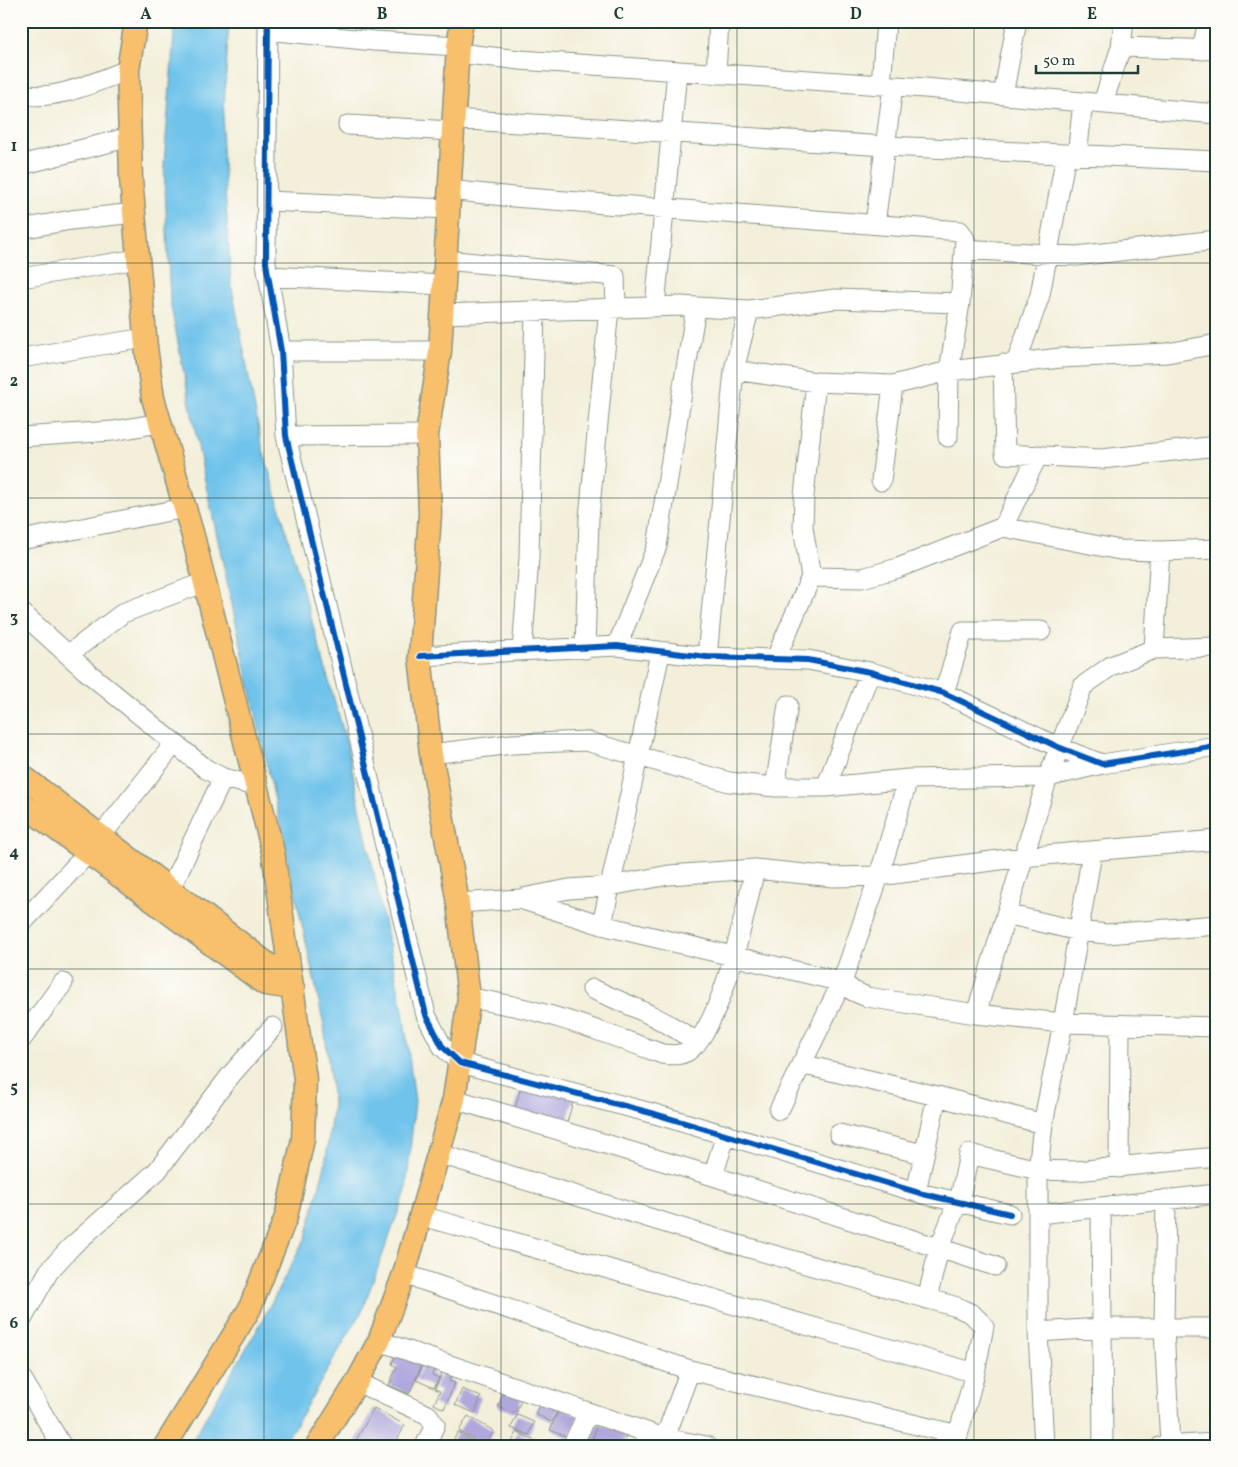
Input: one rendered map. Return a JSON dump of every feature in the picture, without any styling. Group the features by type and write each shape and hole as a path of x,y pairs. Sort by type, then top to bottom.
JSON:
{"main road":[{"path":"136,21 128,70 130,136 138,259 145,338 153,398 205,582 273,852 305,1079 303,1139 286,1217 249,1310 165,1446"},
{"path":"317,1446 357,1382 379,1341 404,1274 440,1154 454,1099 469,998 458,903 431,754 420,656 430,514 428,435 440,351 457,50 462,21"},
{"path":"21,775 270,966 291,977"},
{"path":"21,803 87,854 265,984 291,977"}],"street":[{"path":"716,74 719,21"},
{"path":"875,224 886,146 886,21"},
{"path":"1002,95 1017,21"},
{"path":"1103,103 1121,48 1124,21"},
{"path":"1121,48 1209,50 1208,21"},
{"path":"1010,1214 916,1192 726,1134 460,1063 442,1046 426,1015 286,436 281,351 266,263 268,25 374,41 677,71 1103,103 1217,114"},
{"path":"21,93 30,96 70,90 128,70"},
{"path":"654,307 677,71"},
{"path":"1083,102 1040,295 1009,364 1005,454 1102,459 1217,446"},
{"path":"348,125 453,125 671,134 1071,156 1217,161"},
{"path":"21,165 130,136"},
{"path":"267,201 449,200 664,208 960,232 965,239 960,303 949,371 948,437"},
{"path":"21,229 71,220 134,213"},
{"path":"964,249 1076,256 1217,240"},
{"path":"21,278 138,259"},
{"path":"445,260 615,276 589,518 585,649"},
{"path":"268,276 444,285"},
{"path":"442,314 654,307 749,310 835,299 960,303"},
{"path":"617,646 657,546 696,307"},
{"path":"707,657 734,370 749,310"},
{"path":"522,652 529,558 535,311"},
{"path":"21,358 145,338"},
{"path":"734,370 816,382 893,385 949,371 1060,358 1166,353 1217,344"},
{"path":"281,351 440,351"},
{"path":"776,658 810,577 805,551 803,519 816,382"},
{"path":"881,481 893,385"},
{"path":"21,436 113,431 160,423"},
{"path":"286,436 428,435"},
{"path":"1003,527 1038,455"},
{"path":"21,540 185,508"},
{"path":"810,577 862,578 898,568 1003,527 1120,550 1160,552 1217,549"},
{"path":"1154,649 1160,552"},
{"path":"69,654 123,613 205,582"},
{"path":"21,612 174,744 206,769 223,778 256,786"},
{"path":"944,693 963,631 1041,631"},
{"path":"420,656 617,646 660,653 707,657 808,660 870,672 944,693 1058,747 1102,764"},
{"path":"976,1014 1048,776 1083,686 1097,674 1111,666 1154,649 1217,648"},
{"path":"602,925 660,653"},
{"path":"826,787 870,672"},
{"path":"775,787 788,705"},
{"path":"431,754 512,744 586,741 729,782 775,787 826,787 908,779 1048,776 1102,764 1217,746"},
{"path":"101,836 174,744"},
{"path":"170,889 223,778"},
{"path":"779,1110 842,982 879,876 908,779"},
{"path":"458,903 520,899 569,889 610,886 669,875 755,869 834,877 879,876 1022,858 1217,840"},
{"path":"1044,1446 1038,1332 1038,1170 1043,1124 1063,1022 1092,853"},
{"path":"21,924 87,854"},
{"path":"469,998 513,1004 570,1019 662,1054 675,1055 686,1052 697,1043 711,1018 735,956 755,869"},
{"path":"520,899 602,925 842,982 853,991 867,997 976,1014 1063,1022 1217,1027"},
{"path":"1006,914 1079,932 1116,933 1217,925"},
{"path":"21,1040 63,983"},
{"path":"592,989 655,1016 679,1029 697,1043"},
{"path":"1119,1168 1120,1025"},
{"path":"21,1321 49,1271 71,1247 157,1171 230,1076 273,1027"},
{"path":"801,1064 937,1096 1043,1124"},
{"path":"916,1192 937,1096"},
{"path":"454,1099 713,1176 995,1266"},
{"path":"713,1176 726,1134"},
{"path":"839,1134 923,1154"},
{"path":"404,1274 690,1370 956,1440 975,1373 984,1326 972,1314 440,1154"},
{"path":"927,1299 940,1249 957,1202 969,1154 1038,1170 1076,1171 1217,1157"},
{"path":"1039,1214 1217,1194"},
{"path":"1166,1199 1164,1328 1170,1445"},
{"path":"1101,1207 1103,1446"},
{"path":"422,1216 975,1373"},
{"path":"1038,1332 1101,1328 1217,1328"},
{"path":"379,1341 588,1413 663,1442 707,1446"},
{"path":"663,1442 690,1370"},
{"path":"21,1377 62,1446"},
{"path":"357,1382 428,1415 435,1426 425,1446"},
{"path":"572,1446 588,1413"},
{"path":"1161,1446 1217,1443"}],"water":[{"path":"175,21 229,21 222,142 231,283 262,446 346,741 403,1011 415,1101 406,1191 362,1311 283,1446 189,1446 257,1330 306,1237 325,1165 333,1104 324,1025 203,472 170,301 164,164"}],"building":[{"path":"522,1083 574,1098 566,1126 514,1111"},
{"path":"397,1351 423,1362 409,1394 389,1385 397,1367 392,1364"},
{"path":"424,1363 435,1367 432,1375 439,1378 434,1388 416,1380"},
{"path":"443,1370 452,1374 449,1381 455,1383 444,1409 434,1404 440,1391 435,1389"},
{"path":"505,1388 523,1395 516,1413 498,1407"},
{"path":"462,1389 481,1397 475,1413 455,1405"},
{"path":"542,1399 559,1407 552,1422 535,1414"},
{"path":"560,1407 579,1416 569,1438 550,1430"},
{"path":"374,1408 405,1425 394,1446 353,1446"},
{"path":"517,1415 534,1422 529,1435 511,1428"},
{"path":"468,1416 494,1431 485,1446 459,1431"},
{"path":"597,1424 627,1432 623,1446 608,1446 592,1441"},
{"path":"458,1432 481,1446 450,1446"},
{"path":"517,1432 535,1441 533,1446 510,1446"},
{"path":"637,1435 656,1441 655,1446 634,1446"}],"cycle path":[{"path":"268,21 266,263 281,351 286,436 426,1015 442,1046 460,1063 655,1114 923,1194 1010,1214"},
{"path":"420,656 617,646 707,657 808,660 870,672 944,693 1058,747 1102,764 1217,746"}]}
